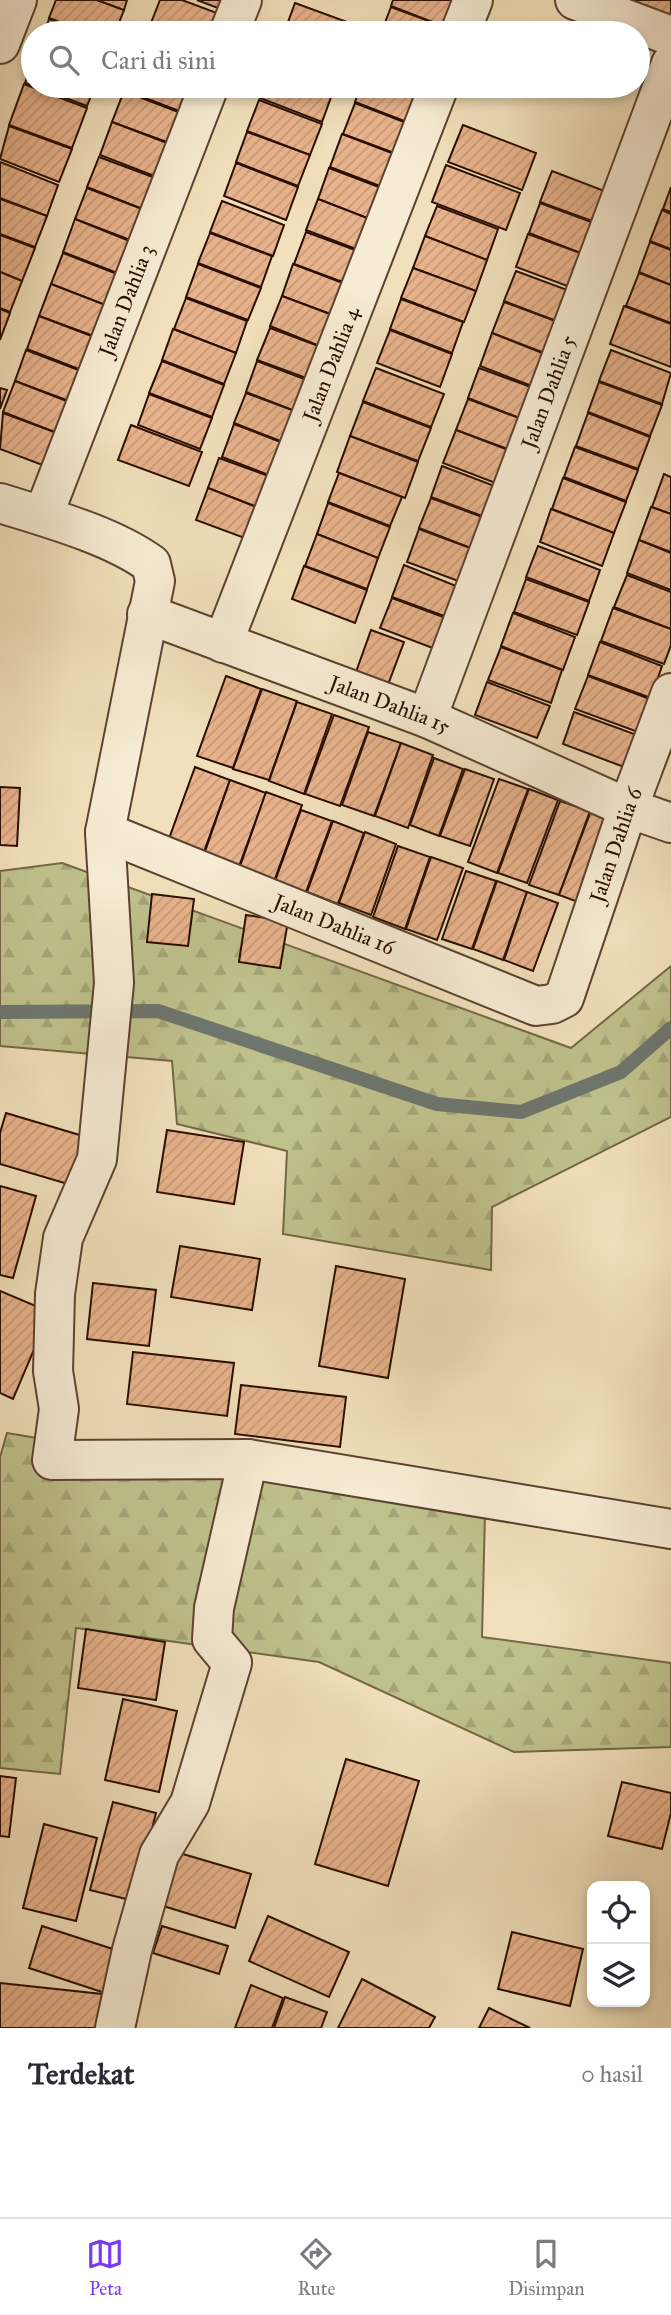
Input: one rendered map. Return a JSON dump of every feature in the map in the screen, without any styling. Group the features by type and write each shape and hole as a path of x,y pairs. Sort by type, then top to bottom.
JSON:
{"street":[{"path":"0,44 17,0"},
{"path":"234,21 242,0"},
{"path":"465,21 473,0"},
{"path":"575,0 631,21"},
{"path":"650,28 671,36"},
{"name":"Jalan Dahlia 5","path":"427,718 671,64"},
{"name":"Jalan Dahlia 3","path":"43,516 204,98"},
{"name":"Jalan Dahlia 4","path":"223,642 434,98"},
{"path":"0,503 43,516 137,554 151,564 155,580 146,614 106,832 114,983 97,1159 63,1238 55,1294 53,1371 59,1409 52,1460 248,1459 671,1529"},
{"name":"Jalan Dahlia 15","path":"146,614 427,718 628,808 671,822"},
{"name":"Jalan Dahlia 6","path":"564,998 628,808 671,693"},
{"name":"Jalan Dahlia 16","path":"106,832 536,1006 552,1004 564,998"},
{"path":"116,2028 132,1950 159,1855 190,1803 232,1663 212,1639 214,1608 248,1459"}],"green space":[{"path":"62,863 571,1048 671,966 671,1117 492,1207 491,1270 283,1234 287,1151 177,1124 172,1061 0,1046 0,871"},
{"path":"7,1433 485,1512 482,1637 671,1663 671,1747 514,1752 319,1662 76,1628 60,1774 0,1768 0,1457"}],"building":[{"path":"56,0 97,0 124,10 120,21 57,21 49,18"},
{"path":"97,0 127,0 124,10"},
{"path":"160,0 182,0 225,16 223,21 152,21"},
{"path":"197,0 236,0 231,13"},
{"path":"393,0 464,0 456,21 430,21 391,6"},
{"path":"605,0 671,0 671,28"},
{"path":"295,3 344,21 288,21"},
{"path":"391,7 429,21 386,21"},
{"path":"21,92 21,98 61,98 87,108 72,148 9,125"},
{"path":"65,98 90,98 87,106"},
{"path":"121,98 142,98 186,115 175,145 112,122"},
{"path":"145,98 193,98 187,114"},
{"path":"260,98 331,98 322,122"},
{"path":"356,98 427,98 417,126 355,102"},
{"path":"259,100 322,124 310,155 247,131"},
{"path":"355,103 417,127 405,157 343,134"},
{"path":"112,122 175,146 162,179 100,155"},
{"path":"463,125 536,153 522,190 448,162"},
{"path":"9,126 72,149 59,182 0,159"},
{"path":"247,132 310,155 298,186 236,162"},
{"path":"342,134 405,158 393,191 330,167"},
{"path":"99,157 161,180 150,212 87,187"},
{"path":"0,162 58,185 47,216 0,198"},
{"path":"236,163 298,187 286,220 224,196"},
{"path":"446,165 520,193 506,230 432,202"},
{"path":"329,168 392,192 380,223 318,199"},
{"path":"552,171 615,195 603,225 540,202"},
{"path":"671,187 671,212 663,209"},
{"path":"87,188 150,212 138,243 75,219"},
{"path":"0,199 47,216 35,247 0,234"},
{"path":"318,199 380,223 369,254 306,230"},
{"path":"222,201 284,225 273,256 210,232"},
{"path":"540,203 602,226 591,257 529,233"},
{"path":"437,206 498,229 487,260 425,236"},
{"path":"662,210 671,214 671,249 650,241"},
{"path":"75,219 137,244 125,276 63,252"},
{"path":"306,232 369,255 356,287 294,264"},
{"path":"210,233 272,256 261,287 198,263"},
{"path":"528,234 591,257 578,290 516,267"},
{"path":"0,235 35,248 22,281 0,272"},
{"path":"425,236 487,260 476,291 413,268"},
{"path":"650,242 671,250 671,285 639,272"},
{"path":"63,253 125,277 113,308 51,284"},
{"path":"198,264 261,288 248,320 186,297"},
{"path":"293,264 356,288 344,319 282,296"},
{"path":"413,268 476,291 464,322 401,298"},
{"path":"516,271 578,294 567,325 504,301"},
{"path":"0,272 22,281 10,312 0,308"},
{"path":"639,273 671,285 671,323 626,306"},
{"path":"51,284 113,308 102,339 39,316"},
{"path":"282,296 343,319 332,351 270,326"},
{"path":"186,298 247,321 236,353 174,329"},
{"path":"401,299 463,322 452,353 390,329"},
{"path":"504,302 566,325 555,357 492,333"},
{"path":"624,306 671,324 671,367 610,344"},
{"path":"0,309 10,313 0,340"},
{"path":"39,316 102,340 89,373 27,349"},
{"path":"270,328 332,351 320,383 257,360"},
{"path":"173,329 236,353 224,384 162,360"},
{"path":"390,330 452,354 440,387 377,363"},
{"path":"492,333 555,358 542,390 480,366"},
{"path":"26,350 89,374 77,404 15,381"},
{"path":"611,350 671,373 662,404 599,381"},
{"path":"162,361 224,385 212,417 149,393"},
{"path":"257,361 320,385 308,416 246,392"},
{"path":"376,368 444,394 431,427 363,401"},
{"path":"479,368 542,391 530,422 468,398"},
{"path":"15,381 77,405 65,436 3,412"},
{"path":"599,382 662,405 650,436 588,412"},
{"path":"0,388 7,390 0,409"},
{"path":"246,393 308,416 296,447 234,423"},
{"path":"149,394 212,418 200,449 138,425"},
{"path":"468,399 530,422 519,453 456,430"},
{"path":"363,402 431,428 418,461 350,436"},
{"path":"3,413 65,436 53,469 0,449"},
{"path":"588,413 650,437 638,469 576,446"},
{"path":"234,424 296,448 284,481 222,457"},
{"path":"131,425 202,452 189,486 118,460"},
{"path":"456,430 519,454 506,487 443,463"},
{"path":"350,436 418,462 405,498 337,472"},
{"path":"575,447 638,470 626,501 564,477"},
{"path":"219,458 282,481 270,512 208,488"},
{"path":"442,466 505,490 493,520 431,497"},
{"path":"339,473 402,497 390,526 328,502"},
{"path":"664,474 671,477 671,514 652,507"},
{"path":"563,478 626,502 614,533 552,509"},
{"path":"208,488 269,512 258,543 196,520"},
{"path":"431,498 493,521 481,552 419,528"},
{"path":"328,503 390,527 378,558 317,534"},
{"path":"651,507 671,514 671,552 639,540"},
{"path":"551,509 614,533 602,566 540,542"},
{"path":"419,529 481,552 469,585 407,562"},
{"path":"317,534 378,558 367,589 305,566"},
{"path":"639,540 671,553 671,590 627,573"},
{"path":"538,546 600,570 589,601 526,577"},
{"path":"404,565 466,590 455,620 392,597"},
{"path":"304,566 367,590 355,623 292,599"},
{"path":"627,575 671,592 671,629 614,607"},
{"path":"526,579 589,602 577,635 514,612"},
{"path":"392,598 454,621 443,652 380,628"},
{"path":"613,608 671,629 671,645 664,664 601,641"},
{"path":"513,613 575,637 563,670 501,646"},
{"path":"371,630 404,642 383,698 351,686"},
{"path":"600,642 662,666 651,698 588,675"},
{"path":"501,647 562,670 551,703 488,680"},
{"path":"226,676 261,689 233,768 197,756"},
{"path":"588,676 650,699 638,732 575,709"},
{"path":"487,682 550,706 537,738 475,715"},
{"path":"262,689 297,701 269,780 233,769"},
{"path":"297,702 332,714 304,794 269,781"},
{"path":"574,712 637,735 624,767 563,744"},
{"path":"334,715 369,727 340,806 305,794"},
{"path":"368,732 401,743 374,816 342,805"},
{"path":"401,743 433,755 408,828 375,816"},
{"path":"434,758 463,769 439,836 410,825"},
{"path":"195,767 230,780 201,860 166,847"},
{"path":"465,769 494,779 470,846 440,836"},
{"path":"499,779 528,789 497,873 468,862"},
{"path":"230,780 266,793 237,872 202,860"},
{"path":"0,787 20,788 17,846 0,845"},
{"path":"529,789 558,800 527,883 498,873"},
{"path":"266,792 302,805 273,884 238,872"},
{"path":"560,801 590,811 559,895 529,885"},
{"path":"301,810 332,821 306,892 275,881"},
{"path":"591,811 620,822 589,906 559,895"},
{"path":"333,821 364,833 338,904 307,892"},
{"path":"365,832 396,844 371,915 339,903"},
{"path":"398,846 430,857 405,929 373,917"},
{"path":"431,857 463,868 437,940 406,929"},
{"path":"466,871 496,881 472,949 442,939"},
{"path":"497,881 527,892 503,960 473,949"},
{"path":"527,892 558,903 533,971 504,960"},
{"path":"152,894 194,899 188,946 147,942"},
{"path":"246,915 288,921 280,968 239,962"},
{"path":"6,1113 93,1139 78,1187 0,1164 0,1133"},
{"path":"167,1130 244,1142 234,1204 157,1192"},
{"path":"0,1186 36,1196 13,1278 0,1275"},
{"path":"180,1246 260,1259 252,1310 171,1297"},
{"path":"336,1266 405,1279 388,1378 319,1366"},
{"path":"93,1283 156,1290 149,1346 87,1339"},
{"path":"0,1291 50,1312 13,1399 0,1393"},
{"path":"133,1352 234,1363 227,1416 127,1404"},
{"path":"241,1385 346,1397 340,1447 235,1434"},
{"path":"86,1629 165,1642 156,1700 78,1688"},
{"path":"123,1699 177,1711 159,1792 105,1780"},
{"path":"346,1759 419,1781 388,1886 315,1864"},
{"path":"0,1776 16,1778 9,1837 0,1836"},
{"path":"622,1782 671,1793 671,1813 662,1849 608,1836"},
{"path":"113,1802 156,1813 134,1901 90,1890"},
{"path":"44,1824 97,1838 76,1921 23,1908"},
{"path":"176,1852 251,1874 235,1928 160,1905"},
{"path":"268,1916 349,1952 329,1997 249,1961"},
{"path":"42,1926 122,1952 108,1994 29,1968"},
{"path":"162,1926 228,1946 219,1974 153,1953"},
{"path":"512,1932 583,1949 570,2006 498,1989"},
{"path":"362,1979 435,2017 429,2028 338,2028"},
{"path":"0,1983 102,1994 99,2028 0,2028"},
{"path":"251,1985 283,1998 272,2028 235,2028"},
{"path":"285,1997 327,2012 321,2028 274,2028"},
{"path":"489,2008 530,2028 479,2028"}],"waterway":[{"path":"0,1012 158,1011 437,1104 521,1112 621,1072 671,1028"}]}
